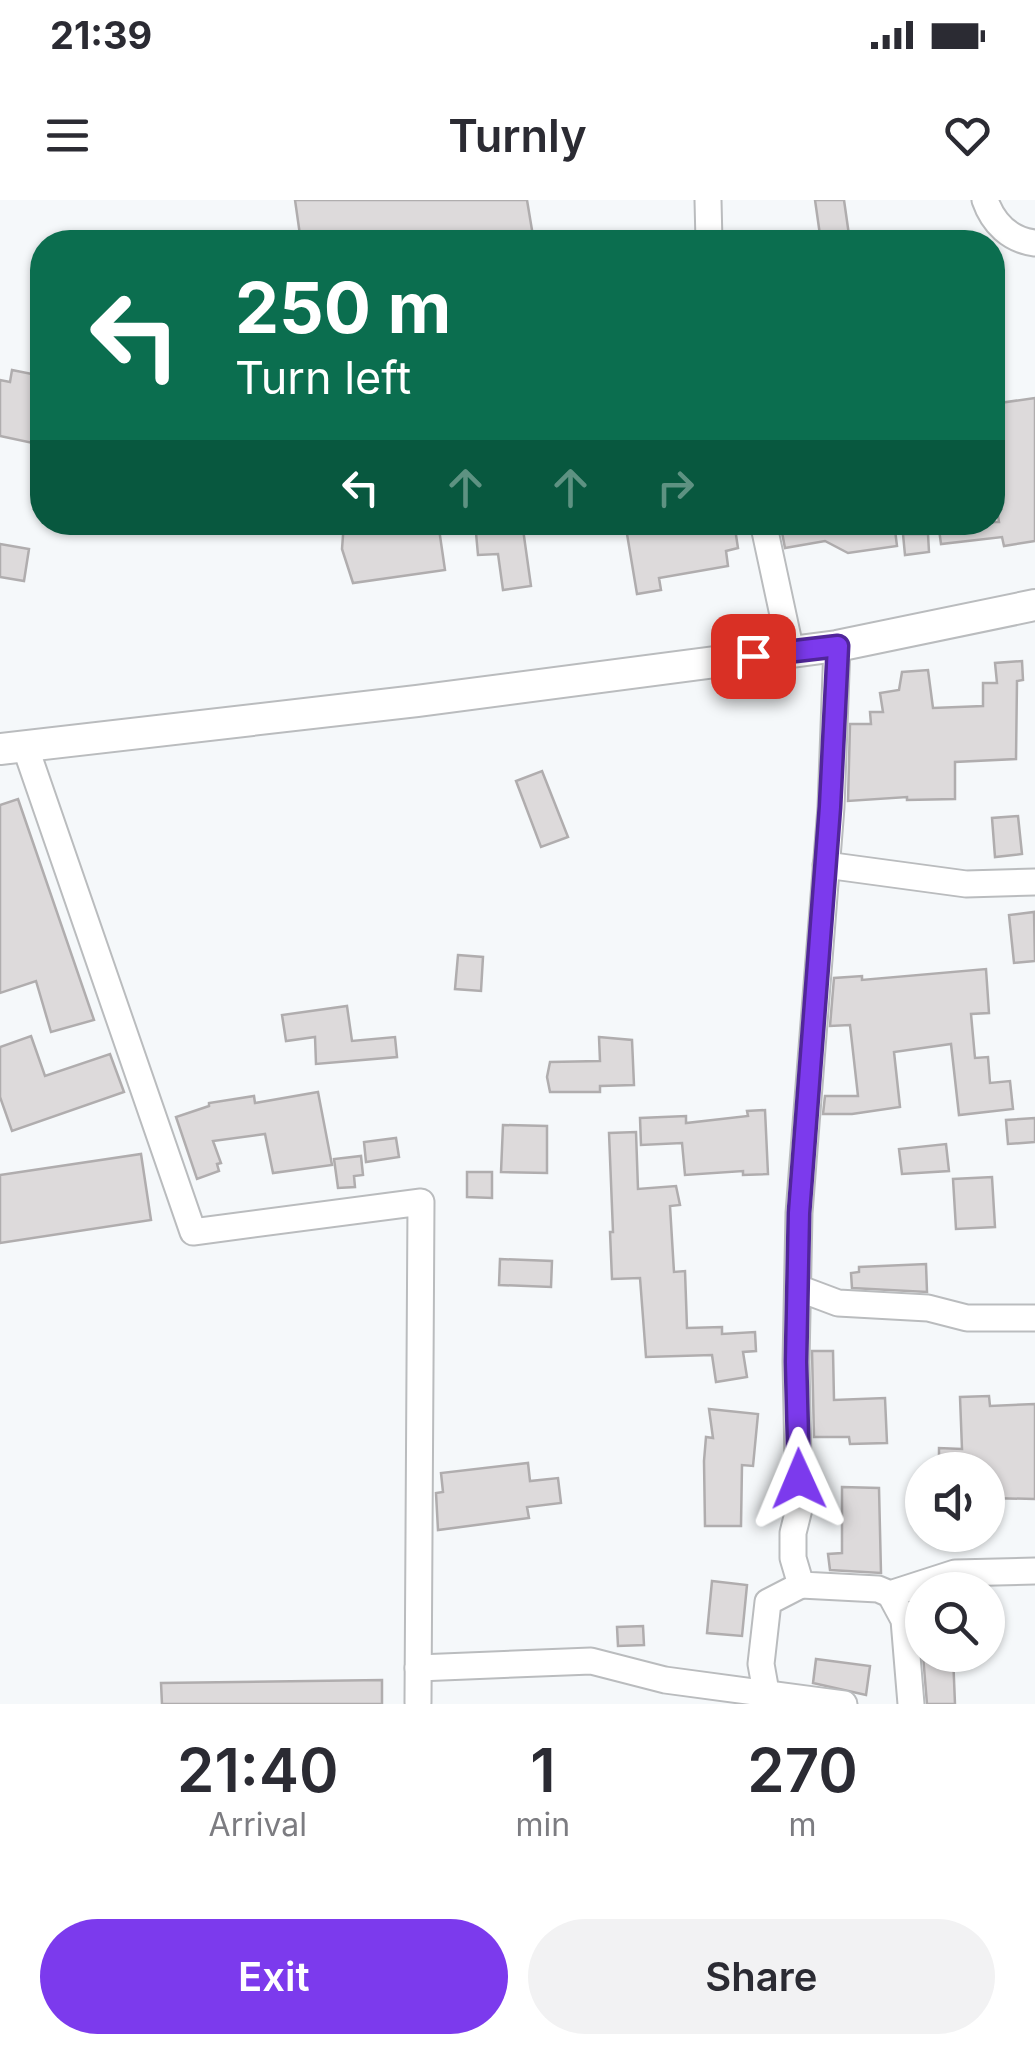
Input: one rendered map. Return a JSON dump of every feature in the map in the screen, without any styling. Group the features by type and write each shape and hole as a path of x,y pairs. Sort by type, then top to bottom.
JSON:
{"street":[{"path":"708,200 709,230"},
{"path":"985,200 992,218 1020,241 1035,243"},
{"path":"766,535 791,652"},
{"path":"418,1702 421,1202 193,1232 13,747 838,646 1035,605"},
{"path":"801,1585 793,1558 792,1533 798,1509 799,1213 826,865 838,646"},
{"path":"826,865 966,884 1035,882"},
{"path":"798,1288 838,1303 928,1308 967,1318 1035,1318"},
{"path":"766,1692 761,1664 768,1602 801,1585 890,1594 955,1573 1035,1571"},
{"path":"890,1594 904,1620 911,1704"},
{"path":"418,1668 591,1661 665,1680 844,1704"}],"building":[{"path":"295,200 527,200 532,230 299,230"},
{"path":"815,200 844,200 848,230 819,230"},
{"path":"12,370 30,374 30,442 0,436 0,380 10,382"},
{"path":"1035,398 1035,541 1004,546 1002,537 941,544 940,535 1005,535 1005,402"},
{"path":"343,535 440,535 445,570 353,583 342,549"},
{"path":"476,535 524,535 531,586 503,590 498,554 478,555"},
{"path":"627,535 736,535 738,548 726,551 728,566 659,578 661,590 637,594"},
{"path":"782,535 896,535 897,546 848,553 825,541 785,548"},
{"path":"903,535 928,535 929,552 905,555"},
{"path":"0,544 29,549 24,581 0,577"},
{"path":"1022,661 1023,680 1017,681 1016,759 955,762 955,799 848,801 850,724 871,724 870,712 883,712 880,693 899,690 902,672 928,670 933,708 983,706 983,683 997,683 995,663"},
{"path":"542,771 568,837 541,847 516,781"},
{"path":"18,799 94,1020 51,1032 36,981 0,993 0,805"},
{"path":"1018,816 1022,854 995,857 992,818"},
{"path":"1034,912 1035,961 1014,963 1009,915"},
{"path":"458,955 483,957 481,991 455,989"},
{"path":"986,969 989,1013 971,1014 975,1058 988,1057 990,1083 1010,1081 1013,1109 959,1115 951,1044 894,1052 900,1107 823,1114 825,1096 858,1096 850,1025 830,1026 834,978 862,976 862,980"},
{"path":"347,1006 352,1041 395,1037 397,1057 316,1064 315,1037 286,1041 282,1015"},
{"path":"31,1036 45,1076 110,1054 124,1092 12,1131 0,1097 0,1047"},
{"path":"599,1037 632,1040 634,1085 600,1086 600,1092 550,1092 550,1062 600,1061"},
{"path":"318,1092 332,1165 273,1173 265,1134 213,1141 221,1163 217,1164 219,1171 197,1179 176,1117 209,1103 254,1096 255,1103"},
{"path":"765,1110 768,1174 743,1175 743,1171 685,1175 682,1143 641,1145 640,1118 686,1116 686,1123 748,1116 747,1111"},
{"path":"1035,1118 1035,1142 1008,1144 1006,1120"},
{"path":"503,1125 547,1126 547,1173 501,1172"},
{"path":"636,1132 638,1189 676,1186 680,1205 670,1206 674,1272 685,1271 687,1328 722,1327 722,1334 755,1332 756,1351 743,1352 747,1377 716,1382 712,1355 646,1357 640,1278 612,1279 609,1133"},
{"path":"396,1138 399,1157 366,1162 364,1142"},
{"path":"946,1144 949,1171 902,1174 899,1149"},
{"path":"141,1154 151,1220 0,1243 0,1175"},
{"path":"361,1156 363,1175 354,1176 355,1187 338,1188 334,1159"},
{"path":"467,1172 492,1172 492,1198 467,1197"},
{"path":"992,1177 995,1227 956,1229 953,1179"},
{"path":"500,1259 552,1261 551,1287 499,1285"},
{"path":"926,1264 927,1292 852,1288 851,1273 859,1272 859,1267"},
{"path":"812,1351 833,1351 834,1400 885,1398 887,1443 850,1444 849,1437 814,1437"},
{"path":"989,1396 990,1406 1035,1404 1035,1499 1005,1498 1005,1452 939,1452 939,1448 962,1449 960,1397"},
{"path":"709,1409 758,1414 753,1466 742,1465 741,1526 705,1526 706,1437 713,1438"},
{"path":"528,1463 530,1481 558,1478 561,1503 527,1507 529,1518 438,1530 436,1493 443,1492 441,1473"},
{"path":"842,1487 879,1488 881,1573 830,1570 828,1554 842,1553"},
{"path":"712,1581 747,1585 742,1636 707,1633"},
{"path":"643,1626 644,1645 618,1646 617,1627"},
{"path":"816,1659 870,1666 866,1695 813,1683"},
{"path":"924,1672 954,1672 955,1704 927,1704"},
{"path":"382,1680 382,1704 162,1704 161,1683"}],"route":[{"path":"753,656 838,646 830,807 799,1213 799,1479"}]}
